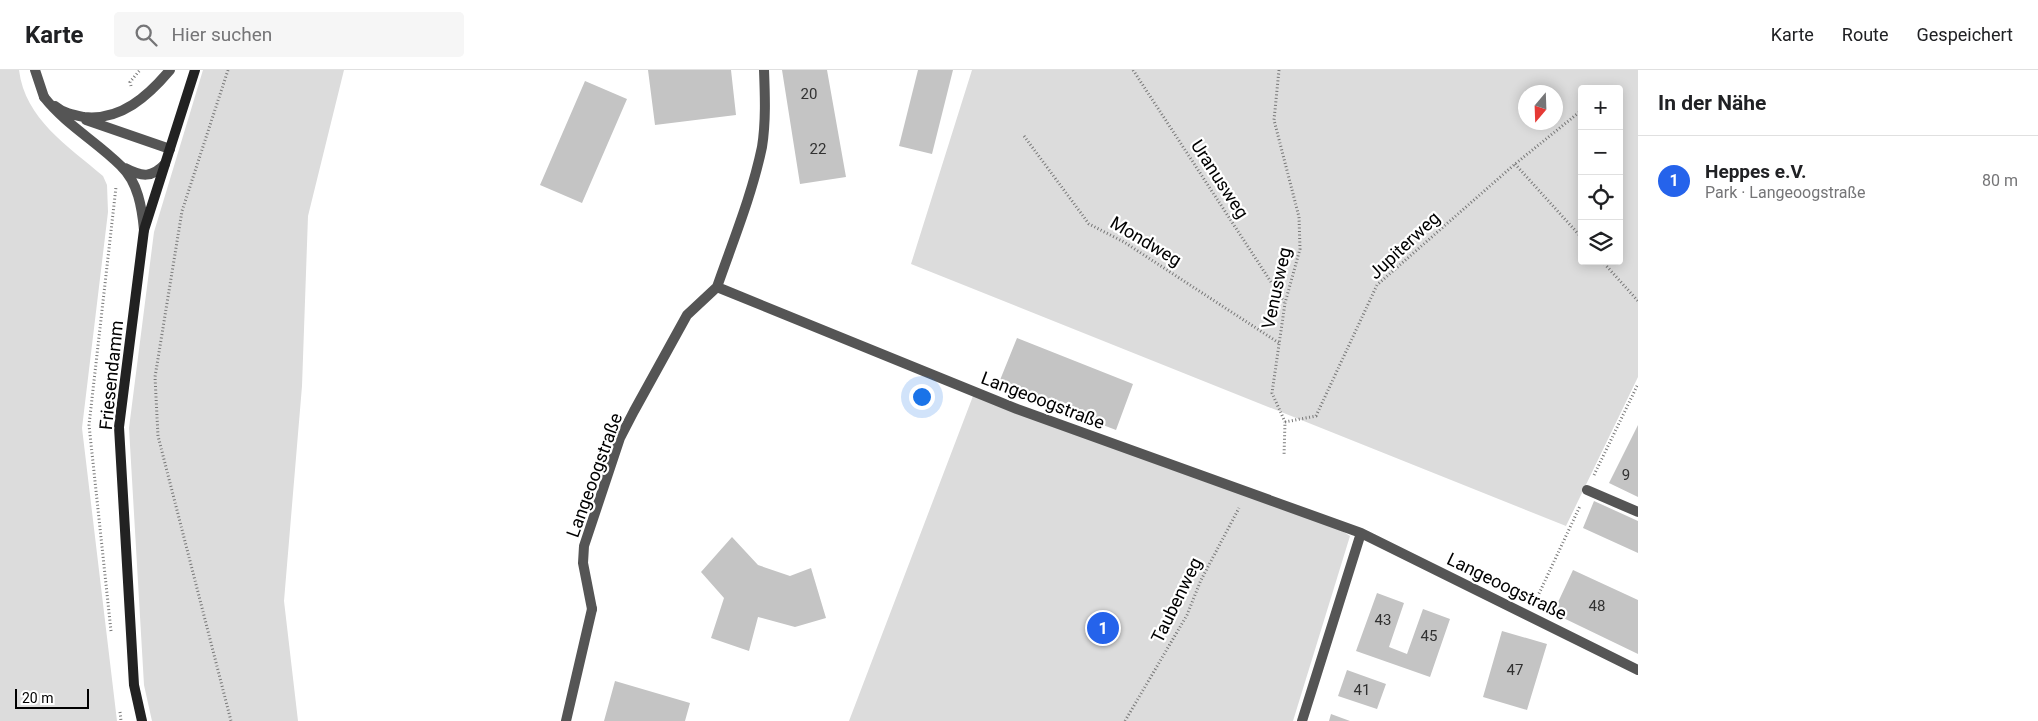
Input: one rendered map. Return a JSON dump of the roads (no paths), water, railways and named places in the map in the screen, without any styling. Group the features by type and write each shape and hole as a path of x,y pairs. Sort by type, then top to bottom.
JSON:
{"main road":[{"name":"Friesendamm","path":"142,721 134,685 119,427 144,230 195,70"}],"street":[{"path":"35,70 44,97 70,125 122,166 137,174 148,176 157,173 165,164"},
{"path":"73,115 110,116 136,103 158,85 170,70"},
{"name":"Langeoogstraße","path":"566,721 592,609 583,563 584,546 620,438 687,314 717,287 753,184 762,145 765,101 764,70"},
{"path":"44,97 58,109 170,149"},
{"path":"122,166 137,191 142,206 144,230"},
{"name":"Langeoogstraße","path":"717,287 1017,409 1362,533 1638,670"},
{"path":"1587,490 1638,512"},
{"path":"1302,721 1362,533"}],"place":[{"name":"Heppes e.V.","path":"1103,628"}]}
